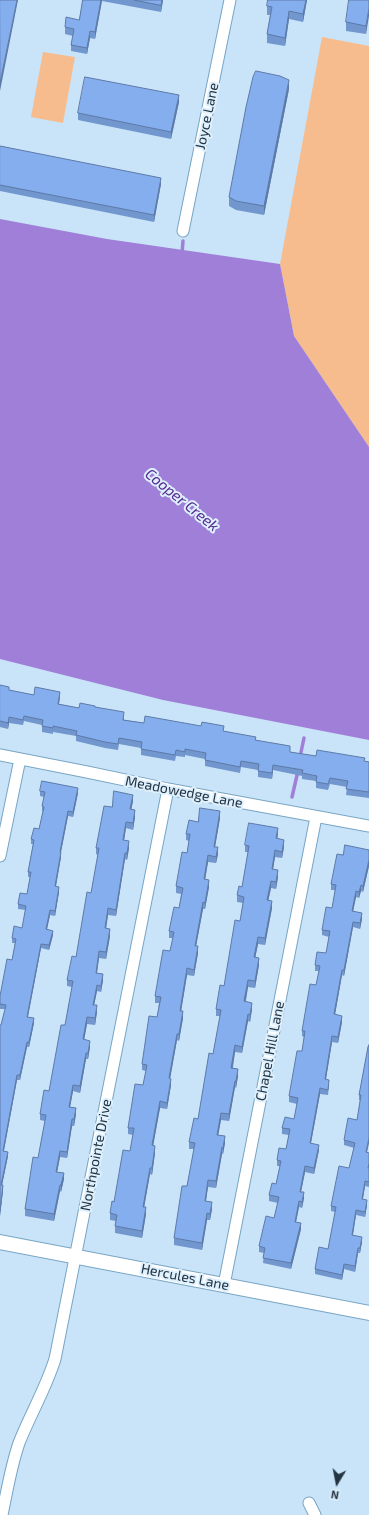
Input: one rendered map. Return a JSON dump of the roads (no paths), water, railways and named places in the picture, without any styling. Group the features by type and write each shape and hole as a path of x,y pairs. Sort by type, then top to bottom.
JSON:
{"street":[{"name":"Joyce Lane","path":"183,231 230,0"},
{"name":"Meadowedge Lane","path":"0,755 168,789 369,826"},
{"path":"0,856 20,759"},
{"name":"Northpointe Drive","path":"2,1515 11,1472 19,1445 49,1379 55,1359 168,789"},
{"name":"Chapel Hill Lane","path":"224,1285 316,817"},
{"name":"Hercules Lane","path":"0,1242 369,1313"},
{"path":"309,1503 315,1515"}],"water":[{"name":"Cooper Creek","path":"0,219 107,239 280,264 294,336 369,447 369,740 163,700 0,659"}],"waterway":[{"path":"182,254 183,241"},
{"path":"300,757 304,738"},
{"path":"292,797 298,771"}]}
